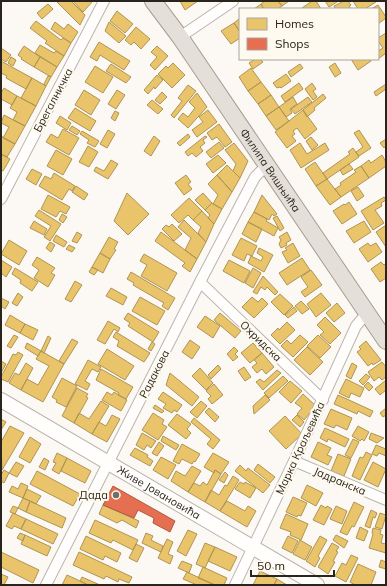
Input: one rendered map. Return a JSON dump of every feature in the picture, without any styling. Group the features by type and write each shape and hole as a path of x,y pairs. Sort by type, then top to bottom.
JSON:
{"main road":[{"name":"Филипа Вишњића","path":"153,1 180,37 386,341"}],"street":[{"name":"Брегалничка","path":"1,199 104,1"},
{"path":"180,37 233,1"},
{"name":"Радакова","path":"46,585 255,177 266,166"},
{"name":"Охридска","path":"200,282 322,400"},
{"name":"Марка Краљевића","path":"235,585 356,326 366,313"},
{"name":"Живе Јовановића","path":"1,400 317,585"},
{"name":"Јадранска","path":"294,461 386,500"}],"building: Homes":[{"path":"71,1 85,15 80,25 57,2"},
{"path":"73,1 93,1 83,12"},
{"path":"180,1 198,1 185,10"},
{"path":"265,1 278,1 282,6 279,8 263,8 261,4"},
{"path":"278,1 289,1 282,6"},
{"path":"312,1 316,1 320,8 302,8"},
{"path":"325,1 337,1 337,2 329,7"},
{"path":"344,1 348,1 351,5 349,6 350,8 335,8 334,6"},
{"path":"353,1 376,1 367,8 357,8"},
{"path":"48,4 53,9 42,19 37,13"},
{"path":"261,4 263,8 255,8"},
{"path":"378,5 386,18 379,23 379,8 373,8"},
{"path":"117,11 133,24 125,33 110,21"},
{"path":"239,19 239,30 234,23"},
{"path":"36,21 61,40 63,38 71,43 64,56 45,43 47,41 30,28"},
{"path":"55,22 64,29 68,24 78,32 71,43 51,29"},
{"path":"109,22 126,36 119,43 105,31"},
{"path":"234,23 239,30 239,39 231,44 221,31"},
{"path":"136,27 150,39 141,49 134,42 131,45 125,40"},
{"path":"386,33 386,53 379,58 379,50 383,48 379,42 379,37"},
{"path":"99,42 130,61 124,70 100,55 97,61 90,57"},
{"path":"40,45 54,53 56,51 64,56 57,67 35,53"},
{"path":"24,46 40,57 34,67 21,59 22,58 18,55"},
{"path":"157,46 168,56 155,70 150,65 157,57 151,52"},
{"path":"1,48 11,55 6,62 1,59"},
{"path":"11,57 16,60 13,66 8,63"},
{"path":"40,57 57,67 51,77 34,67"},
{"path":"254,60 261,60 263,62 253,69 249,63"},
{"path":"352,60 370,60 371,61 358,70"},
{"path":"1,61 32,78 26,89 6,78 7,76 1,73"},
{"path":"173,63 185,75 172,88 158,74 166,66 168,68"},
{"path":"335,63 341,73 335,77 329,67"},
{"path":"111,64 131,77 126,83 106,71"},
{"path":"300,64 303,68 291,77 288,72"},
{"path":"95,66 113,77 103,93 85,82"},
{"path":"251,68 261,82 248,91 239,77"},
{"path":"286,74 291,81 281,88 277,88 273,83"},
{"path":"157,75 163,80 148,94 144,90"},
{"path":"48,76 51,77 46,86 44,84"},
{"path":"32,78 46,86 36,106 21,98"},
{"path":"261,82 271,95 258,104 248,91"},
{"path":"299,83 303,89 285,102 281,96"},
{"path":"312,83 316,89 313,91 317,97 313,100 305,89"},
{"path":"386,84 386,89 376,96 374,92"},
{"path":"188,85 196,91 174,118 171,115 182,101 178,98"},
{"path":"4,88 17,96 12,105 1,99 1,93"},
{"path":"84,90 100,100 91,115 75,105"},
{"path":"117,90 125,95 116,109 108,104"},
{"path":"162,92 167,97 160,104 155,100"},
{"path":"197,93 207,107 188,128 178,119 183,113 188,117 195,108 189,102"},
{"path":"323,94 326,98 314,108 315,110 307,117 303,110"},
{"path":"271,95 279,107 266,116 258,104"},
{"path":"17,96 36,106 25,126 13,120 17,112 10,108"},
{"path":"293,97 297,104 290,109 292,113 286,117 279,107"},
{"path":"308,97 312,102 295,114 291,109"},
{"path":"152,100 163,109 158,114 147,105"},
{"path":"279,107 289,121 276,130 266,116"},
{"path":"75,108 96,121 90,131 68,118"},
{"path":"208,110 217,122 197,137 192,130 203,122 199,117"},
{"path":"303,110 317,129 305,139 297,128 293,131 295,134 292,136 296,141 287,148 275,132"},
{"path":"115,111 119,113 115,121 111,118"},
{"path":"4,115 25,126 15,144 3,138 9,127 1,123"},
{"path":"60,116 71,123 67,130 56,123"},
{"path":"219,124 232,142 225,147 217,137 212,140 207,133"},
{"path":"72,126 80,131 77,135 69,130"},
{"path":"63,129 79,138 69,155 46,142 51,134 58,138"},
{"path":"108,130 115,134 107,148 100,144"},
{"path":"359,130 371,148 359,156 356,152 363,147 354,133"},
{"path":"82,131 99,141 95,147 87,143 89,140 80,134"},
{"path":"188,134 190,137 180,146 177,143"},
{"path":"1,136 15,144 7,157 1,154"},
{"path":"154,136 160,141 151,156 144,151"},
{"path":"205,136 207,137 203,140 205,143 200,147 203,151 196,157 192,153 188,156 185,152"},
{"path":"311,137 318,145 312,150 306,141"},
{"path":"386,139 386,146 384,148 380,143"},
{"path":"219,142 224,148 211,158 206,152"},
{"path":"234,143 248,161 240,178 233,171 236,164 225,150"},
{"path":"300,143 307,154 325,143 329,150 301,168 290,150"},
{"path":"88,146 98,152 89,167 79,162"},
{"path":"353,148 359,157 327,179 323,173 350,154 348,152"},
{"path":"56,150 72,159 63,175 47,166"},
{"path":"1,154 10,159 3,171 1,170"},
{"path":"218,155 226,163 213,173 206,164"},
{"path":"382,155 386,162 386,166 369,178 361,166 369,160 371,163"},
{"path":"111,160 118,164 108,179 94,171 96,167 104,171"},
{"path":"315,162 327,179 316,186 305,169"},
{"path":"349,164 353,169 343,175 340,170"},
{"path":"227,165 240,178 232,192 217,175"},
{"path":"361,166 369,178 341,197 335,189 341,185 340,183 356,172 354,170"},
{"path":"32,169 42,174 36,185 26,179"},
{"path":"54,173 75,186 72,191 69,189 62,200 39,186 45,176 51,179"},
{"path":"186,175 191,182 188,184 192,189 184,195 175,183"},
{"path":"217,175 232,192 222,209 213,204 218,195 208,184"},
{"path":"327,179 341,197 330,205 316,186"},
{"path":"76,186 88,194 84,200 72,192"},
{"path":"358,187 364,196 357,201 351,191"},
{"path":"127,193 149,214 128,235 114,221"},
{"path":"203,193 212,203 205,210 195,200"},
{"path":"48,195 70,207 66,214 60,211 56,217 41,209"},
{"path":"262,195 277,214 274,216 272,214 269,220 254,212"},
{"path":"384,197 386,200 381,203 382,206 375,210 384,223 373,230 361,211"},
{"path":"189,198 202,211 193,220 188,215 179,223 171,215"},
{"path":"349,202 357,214 342,224 333,211"},
{"path":"212,203 222,209 214,224 208,218 210,215 205,210"},
{"path":"39,210 61,224 50,241 44,237 51,226 35,216"},
{"path":"202,211 214,224 206,242 198,233 201,227 193,220"},
{"path":"254,212 267,219 266,221 278,228 274,236 248,222"},
{"path":"62,214 67,217 63,223 59,220"},
{"path":"277,216 284,228 280,231 273,218"},
{"path":"184,220 206,242 197,259 185,250 191,238 178,227"},
{"path":"34,221 47,229 44,235 30,228"},
{"path":"364,221 371,232 354,243 346,231"},
{"path":"248,222 262,229 256,242 242,234"},
{"path":"172,224 182,234 174,241 162,229 166,225 169,227"},
{"path":"386,225 386,247 376,232"},
{"path":"77,232 82,235 77,243 72,241"},
{"path":"161,232 197,259 190,272 182,266 185,263 155,241"},
{"path":"287,232 291,240 286,243 287,245 281,248 279,244 281,240 279,237"},
{"path":"56,235 67,242 64,247 53,241"},
{"path":"109,237 118,242 114,249 116,250 110,259 100,253"},
{"path":"241,238 257,246 252,256 247,254 244,261 232,255"},
{"path":"9,240 27,251 19,265 1,254"},
{"path":"50,242 55,245 51,252 46,248"},
{"path":"293,243 300,256 288,263 282,252 287,250 285,248"},
{"path":"368,243 370,246 376,243 382,252 368,262 359,249"},
{"path":"69,245 75,248 72,252 66,249"},
{"path":"259,248 273,255 264,272 248,263 251,256 261,261 263,257 257,253"},
{"path":"100,253 110,259 103,273 92,267"},
{"path":"144,254 177,273 167,291 141,276 147,265 140,261"},
{"path":"37,257 55,268 51,273 55,275 48,287 34,278 39,270 32,265"},
{"path":"302,258 310,270 287,285 279,273"},
{"path":"1,260 12,267 6,277 1,273"},
{"path":"229,260 250,271 244,283 223,271"},
{"path":"381,262 384,265 386,263 386,278 380,282 371,269"},
{"path":"92,267 98,270 94,275 89,272"},
{"path":"15,268 38,282 32,291 20,283 21,280 12,274"},
{"path":"253,268 261,273 253,288 245,283"},
{"path":"311,270 322,285 305,297 301,292 308,287 301,277"},
{"path":"131,272 175,298 168,310 162,306 164,303 133,285 134,283 127,279"},
{"path":"263,276 278,292 275,295 267,287 265,290 261,287 257,294 253,292"},
{"path":"75,281 82,285 71,302 65,299"},
{"path":"111,288 127,297 123,305 106,296"},
{"path":"18,293 23,297 17,306 12,303"},
{"path":"321,293 331,305 316,317 307,304"},
{"path":"280,294 293,306 284,315 271,302"},
{"path":"140,297 165,311 157,325 132,311"},
{"path":"252,297 258,302 262,298 268,304 254,318 242,307"},
{"path":"1,298 9,302 5,309 1,306"},
{"path":"301,301 309,309 302,314 295,306"},
{"path":"337,303 345,313 334,322 326,313"},
{"path":"294,307 297,311 288,318 285,315"},
{"path":"128,313 159,332 153,342 128,326 130,323 124,319"},
{"path":"220,313 241,331 235,338 214,320"},
{"path":"10,315 25,324 20,333 5,325"},
{"path":"205,316 220,326 213,338 197,327"},
{"path":"325,317 341,333 330,344 320,335 324,332 317,325"},
{"path":"108,321 120,328 118,332 114,329 105,344 97,340"},
{"path":"287,322 295,330 280,344 271,335"},
{"path":"25,324 38,330 33,340 20,333"},
{"path":"116,332 150,353 144,362 117,346 119,341 113,337"},
{"path":"14,335 18,337 11,348 7,346"},
{"path":"300,335 308,342 293,357 281,346 287,340 291,344"},
{"path":"318,335 331,347 320,358 307,346"},
{"path":"48,336 51,338 44,353 41,351"},
{"path":"72,339 78,342 64,364 59,361"},
{"path":"190,340 200,347 192,359 182,352"},
{"path":"366,341 381,360 368,366 357,352 361,349 359,347"},
{"path":"152,342 155,344 151,351 148,349"},
{"path":"27,343 41,351 38,356 25,348"},
{"path":"253,343 262,353 250,363 241,353"},
{"path":"234,347 238,351 235,354 238,357 233,361 227,354"},
{"path":"307,347 323,362 310,375 294,360"},
{"path":"107,349 134,366 125,380 98,364"},
{"path":"41,351 64,364 43,402 21,390 27,379 38,385 49,366 36,359"},
{"path":"18,352 23,355 8,382 1,379 13,354 16,355"},
{"path":"262,353 274,367 266,374 262,369 257,373 252,367 257,363 254,360"},
{"path":"88,360 101,367 98,372 92,369 85,381 90,384 87,390 75,384"},
{"path":"1,361 6,364 1,373"},
{"path":"382,362 386,367 386,377 382,380 379,377 374,381 368,372"},
{"path":"26,363 33,368 21,390 9,383 15,373 19,375"},
{"path":"352,363 357,366 351,379 346,376"},
{"path":"218,365 221,369 211,379 208,375"},
{"path":"244,367 251,377 245,381 238,371"},
{"path":"200,368 213,383 206,390 192,376"},
{"path":"101,369 133,387 126,399 118,395 119,393 96,380"},
{"path":"277,370 281,373 263,390 256,382 260,379 264,382"},
{"path":"170,373 199,397 192,406 166,385"},
{"path":"366,374 370,377 363,385 359,381"},
{"path":"283,376 288,381 269,398 264,393"},
{"path":"62,378 77,386 66,407 56,402 57,400 52,397"},
{"path":"346,379 364,388 360,397 351,393 349,398 339,393"},
{"path":"386,380 386,390 380,395 375,389"},
{"path":"290,381 302,391 291,403 279,392"},
{"path":"368,382 373,387 369,391 364,386"},
{"path":"214,384 223,395 212,404 208,399 211,396 206,391"},
{"path":"77,388 88,394 86,397 88,398 74,423 62,416"},
{"path":"107,392 112,395 114,392 127,400 121,411 102,400"},
{"path":"163,392 182,405 177,412 174,410 172,413 163,408 166,404 158,399"},
{"path":"303,394 316,406 304,420 297,414 302,408 295,403"},
{"path":"265,395 270,400 254,414 253,406"},
{"path":"338,395 373,411 370,417 358,411 357,414 334,404"},
{"path":"101,401 109,406 92,434 74,423 79,413 89,419"},
{"path":"201,401 207,406 197,418 190,412"},
{"path":"155,405 164,411 162,413 153,408"},
{"path":"209,408 219,417 215,422 205,412"},
{"path":"386,408 386,415 383,417 380,413"},
{"path":"331,409 352,418 347,430 336,425 334,428 324,424"},
{"path":"153,413 164,420 162,424 167,427 158,440 142,430"},
{"path":"177,414 191,424 187,429 191,433 186,439 168,425"},
{"path":"112,415 120,419 107,442 92,434 99,422 106,426"},
{"path":"297,415 304,422 300,427 292,420"},
{"path":"285,416 302,434 286,449 269,431"},
{"path":"194,418 220,440 213,449 207,444 211,439 191,422"},
{"path":"1,419 6,422 1,430"},
{"path":"10,426 24,433 2,470 1,442"},
{"path":"358,426 369,432 364,441 362,439 360,441 352,436"},
{"path":"325,428 349,439 345,447 328,439 327,442 320,438"},
{"path":"142,433 156,441 151,448 147,445 144,450 136,445"},
{"path":"371,433 384,438 377,443 369,439"},
{"path":"163,436 179,445 176,450 161,441"},
{"path":"30,437 41,444 30,463 19,457"},
{"path":"353,439 359,442 351,458 345,455"},
{"path":"159,442 164,446 157,456 152,453"},
{"path":"318,442 331,448 327,455 332,457 328,465 311,457"},
{"path":"182,444 200,454 192,464 182,459 179,464 173,461"},
{"path":"376,445 386,449 386,456 379,453 377,456 372,454"},
{"path":"135,448 148,455 147,457 153,461 150,466 130,455"},
{"path":"366,452 372,455 360,480 352,476 360,457 363,458"},
{"path":"57,453 67,458 59,474 52,470 56,463 53,462"},
{"path":"213,453 229,462 221,474 215,470 214,473 204,467"},
{"path":"338,454 351,459 344,476 331,471"},
{"path":"161,457 176,465 168,479 153,470"},
{"path":"44,458 49,461 45,470 39,467"},
{"path":"67,458 91,471 85,483 61,471"},
{"path":"16,462 24,466 17,477 9,473"},
{"path":"373,462 386,469 378,487 364,480"},
{"path":"258,464 275,477 270,483 254,470"},
{"path":"240,465 246,471 248,468 270,485 263,493 235,471"},
{"path":"192,466 201,471 188,492 171,481 176,471 185,476"},
{"path":"4,470 9,473 4,483 1,481 1,475"},
{"path":"215,470 221,474 205,502 188,492 194,483 200,486 203,482 207,485"},
{"path":"37,471 80,494 73,506 30,484"},
{"path":"225,472 228,475 224,483 219,480"},
{"path":"233,476 239,480 220,511 205,502 211,490 219,495"},
{"path":"240,482 244,484 245,482 256,488 250,498 235,489"},
{"path":"21,483 28,486 23,498 9,492 12,486 18,489"},
{"path":"307,485 323,493 316,506 301,498"},
{"path":"27,489 41,496 36,504 23,498"},
{"path":"293,497 307,503 301,516 298,515 297,517 286,512"},
{"path":"23,498 30,501 26,512 18,508"},
{"path":"30,501 66,518 62,528 26,512"},
{"path":"227,501 245,511 248,506 256,511 247,527 220,511"},
{"path":"354,502 364,507 354,527 352,526 347,535 340,532"},
{"path":"103,505 139,521 136,528 122,520 117,523 99,514"},
{"path":"321,505 332,509 324,525 313,520"},
{"path":"13,506 18,508 15,514 10,512"},
{"path":"336,506 347,511 342,524 330,519"},
{"path":"371,510 377,513 375,518 373,517 370,528 365,526"},
{"path":"13,513 26,519 21,529 14,526 12,529 6,526"},
{"path":"380,513 386,515 382,529 375,527"},
{"path":"286,514 308,524 301,540 290,535 291,532 280,528"},
{"path":"26,519 58,534 53,544 21,529"},
{"path":"95,520 138,540 133,550 113,540 111,543 89,533"},
{"path":"360,527 368,531 364,541 356,538"},
{"path":"373,528 381,530 380,534 383,535 381,543 386,544 386,553 369,548"},
{"path":"188,530 197,534 186,556 177,551"},
{"path":"20,533 25,535 23,541 17,538"},
{"path":"146,533 153,536 151,540 163,546 161,552 142,543"},
{"path":"25,535 51,547 47,556 21,544"},
{"path":"336,535 348,541 344,548 333,540"},
{"path":"86,536 121,553 117,562 105,556 103,560 80,549"},
{"path":"288,536 298,541 292,553 282,548"},
{"path":"320,536 327,540 318,556 320,558 315,567 306,561"},
{"path":"167,539 173,542 168,554 173,556 170,564 158,558"},
{"path":"300,540 312,547 305,560 293,554"},
{"path":"205,543 215,547 205,568 196,564"},
{"path":"332,543 339,547 333,561 335,562 328,574 318,567"},
{"path":"136,544 144,548 137,562 129,558"},
{"path":"215,547 237,557 230,571 208,561"},
{"path":"1,552 39,570 33,583 1,567"},
{"path":"79,552 132,577 129,583 119,579 118,582 106,576 104,579 73,565"},
{"path":"351,555 358,558 346,582 335,576 342,563 346,565"},
{"path":"381,560 386,562 386,569 379,567"},
{"path":"182,561 192,565 189,573 178,568"},
{"path":"358,564 376,572 371,585 355,585 350,582"},
{"path":"203,567 227,578 224,585 215,585 198,578"},
{"path":"260,571 277,579 274,585 253,585"},
{"path":"187,572 215,585 197,585 183,579"},
{"path":"1,574 8,577 4,585 1,584"},
{"path":"67,575 80,581 88,585 62,585"},
{"path":"82,577 100,585 88,585 80,581"},
{"path":"277,579 287,585 274,585"}],"building: Shops":[{"path":"113,486 175,521 170,532 153,523 154,518 138,510 134,518 103,505"}],"place":[{"name":"Дада","path":"116,495"}]}
